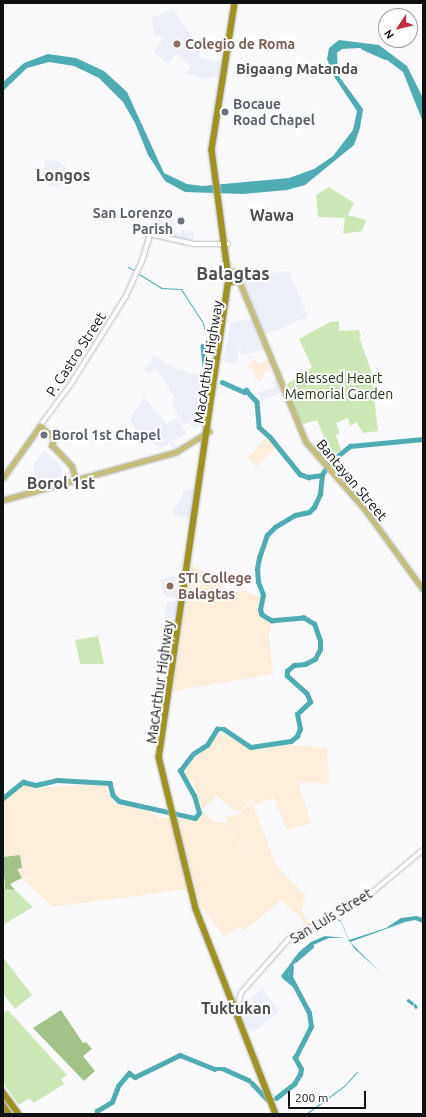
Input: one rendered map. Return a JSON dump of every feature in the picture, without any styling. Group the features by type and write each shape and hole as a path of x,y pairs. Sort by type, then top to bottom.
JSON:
{"highway":[{"name":"MacArthur Highway","path":"235,3 213,140 216,180 232,282 207,431 159,748 161,773 173,812 196,909 277,1114"},
{"name":"MacArthur Highway","path":"216,379 231,271"},
{"path":"232,282 239,280"},
{"path":"3,1092 19,1114"},
{"path":"3,1105 9,1114"}],"main road":[{"name":"Bantayan Street","path":"231,271 239,280 269,349 299,429 311,450 364,508 423,589"},
{"name":"P. Castro Street","path":"3,478 40,426"},
{"path":"40,426 55,438 52,445 72,466 76,480"},
{"path":"3,500 176,452 196,441 207,431"}],"street":[{"name":"P. Castro Street","path":"40,426 72,384 126,298 142,261 150,234 194,244 226,243"},
{"name":"San Luis Street","path":"236,1008 240,993 282,946 374,891 423,850"}],"shaded area":[{"name":"Colegio de Roma","path":"173,8 200,50 199,57 223,63 220,77 205,79 186,73 191,66 177,54 168,64 153,51 163,39 158,34 155,37 151,18"},
{"path":"55,160 67,168 59,187 49,185 50,177 43,175 45,161"},
{"path":"159,209 164,210 163,216 173,218 171,229 176,230 176,233 181,234 182,230 194,232 192,242 152,232"},
{"path":"289,271 308,317 265,335 243,280 258,274"},
{"path":"253,319 266,349 247,354 241,353 242,350 239,349 237,363 223,361 231,322"},
{"path":"154,355 172,367 204,377 204,381 213,383 205,427 200,426 193,429 189,422 183,425 172,403 175,399 159,372 155,367 149,374 143,369 149,365"},
{"path":"254,359 259,363 272,359 273,361 268,364 270,370 264,373 262,381 253,378 255,373 247,366"},
{"path":"278,379 284,392 263,400 258,393 275,387 273,382"},
{"path":"144,397 167,424 177,417 186,434 173,441 177,450 175,451 170,443 160,448 137,433 130,419"},
{"path":"266,438 276,447 257,467 247,458"},
{"path":"44,450 60,466 65,479 38,488 33,465"},
{"path":"185,489 196,490 191,518 173,515 173,507 176,508"},
{"path":"192,564 231,593 243,590 260,597 258,612 271,622 269,637 273,674 173,691"},
{"name":"STI College Balagtas","path":"176,575 180,591 179,599 165,597 160,580"},
{"path":"168,601 179,602 176,617 163,620"},
{"path":"223,733 252,749 291,745 327,748 329,785 312,782 298,783 311,823 287,830 274,798 255,805 252,800 237,813 217,796 206,807 200,809 194,783 183,777 187,764 211,745 216,735"},
{"path":"24,784 36,788 105,784 114,804 143,808 160,818 171,818 187,889 52,907 3,860 3,802"},
{"path":"252,802 276,865 306,896 302,902 304,906 301,910 310,925 307,927 296,912 294,913 282,900 244,931 240,926 224,937 199,903 178,819 198,819 202,811 215,822 227,822 248,860 225,816 237,815"},
{"path":"262,989 280,1011 253,1032 250,1027 248,1029 243,1018 257,1010 250,999"}],"green space":[{"path":"329,187 354,203 348,215 366,220 362,231 343,234 345,218 318,217 316,195"},
{"name":"Blessed Heart Memorial Garden","path":"339,321 339,331 359,330 361,336 359,337 371,370 378,431 363,433 356,422 350,426 348,418 336,423 340,433 336,435 341,450 324,461 313,447 325,440 317,420 300,425 285,386 312,367 299,339 330,322"},
{"path":"98,636 104,664 80,664 75,640"},
{"path":"20,855 22,868 17,869 22,878 10,884 15,890 5,889 3,857"},
{"path":"3,884 5,889 15,890 33,907 3,925"},
{"path":"3,957 32,995 15,1009 3,994"},
{"path":"3,1010 5,1012 8,1010 67,1075 61,1079 64,1084 34,1103 29,1098 19,1105 3,1083"},
{"path":"61,1010 83,1043 86,1042 92,1049 83,1056 95,1071 84,1081 33,1028"}],"water":[{"path":"339,40 378,45 378,48 383,48 407,66 423,98 423,122 403,72 375,51 360,48 342,49 337,53 338,75 363,109 360,128 354,145 305,185 287,190 243,194 185,192 165,181 148,155 135,123 123,102 99,78 74,66 49,62 27,68 3,91 3,82 24,63 48,54 76,58 104,71 127,92 164,173 187,184 202,186 289,178 314,169 333,156 353,130 357,111 333,75 327,59 329,48"},
{"path":"416,916 423,918 423,923 415,920 405,922 350,942 380,972 354,948 349,941 341,922 332,917 341,921 349,940 386,928 401,918"},
{"path":"325,936 345,938 329,938 313,945 301,954 288,973 289,980 295,984 293,987 281,976 299,952 311,942"}],"waterway":[{"path":"363,47 385,57"},
{"path":"128,267 134,270"},
{"path":"139,274 161,288 181,289 203,323 205,331"},
{"path":"203,346 206,377 212,379"},
{"path":"222,382 244,392 246,390 257,402 259,427 270,437 300,474 308,477 322,475"},
{"path":"3,798 23,782 36,785 57,780 110,783 113,795 119,801 195,818 199,813 194,796 180,771 193,754 207,745 217,729 224,729 251,747 291,741 297,736 300,729 297,714 310,702 307,694 287,676 287,671 294,665 305,664 315,659 320,649 320,641 314,624 304,618 272,621 262,615 260,610 263,595 258,582 257,569 267,535 275,527 295,515 309,512 314,507 320,494 322,475 329,463 350,446 423,439"},
{"path":"295,960 311,946"},
{"path":"276,1098 294,1084 300,1074 301,1069 295,1058 311,1027 309,1013 290,977 291,968"},
{"path":"408,1000 412,1003"},
{"path":"97,1114 97,1111 112,1102 118,1086 129,1073 135,1077 180,1055 214,1069 224,1069 249,1080"},
{"path":"306,1114 344,1086 357,1072"},
{"path":"252,1083 267,1099"}],"place":[{"name":"Colegio de Roma","path":"177,44"},
{"name":"Bocaue Road Chapel","path":"225,112"},
{"name":"San Lorenzo Parish","path":"181,221"},
{"name":"Borol 1st Chapel","path":"44,435"},
{"name":"STI College Balagtas","path":"170,586"}],"district":[{"name":"Bigaang Matanda","path":"297,69"},
{"name":"Longos","path":"63,175"},
{"name":"Wawa","path":"272,215"},
{"name":"Balagtas","path":"233,273"},
{"name":"Borol 1st","path":"61,483"},
{"name":"Tuktukan","path":"236,1008"}]}
